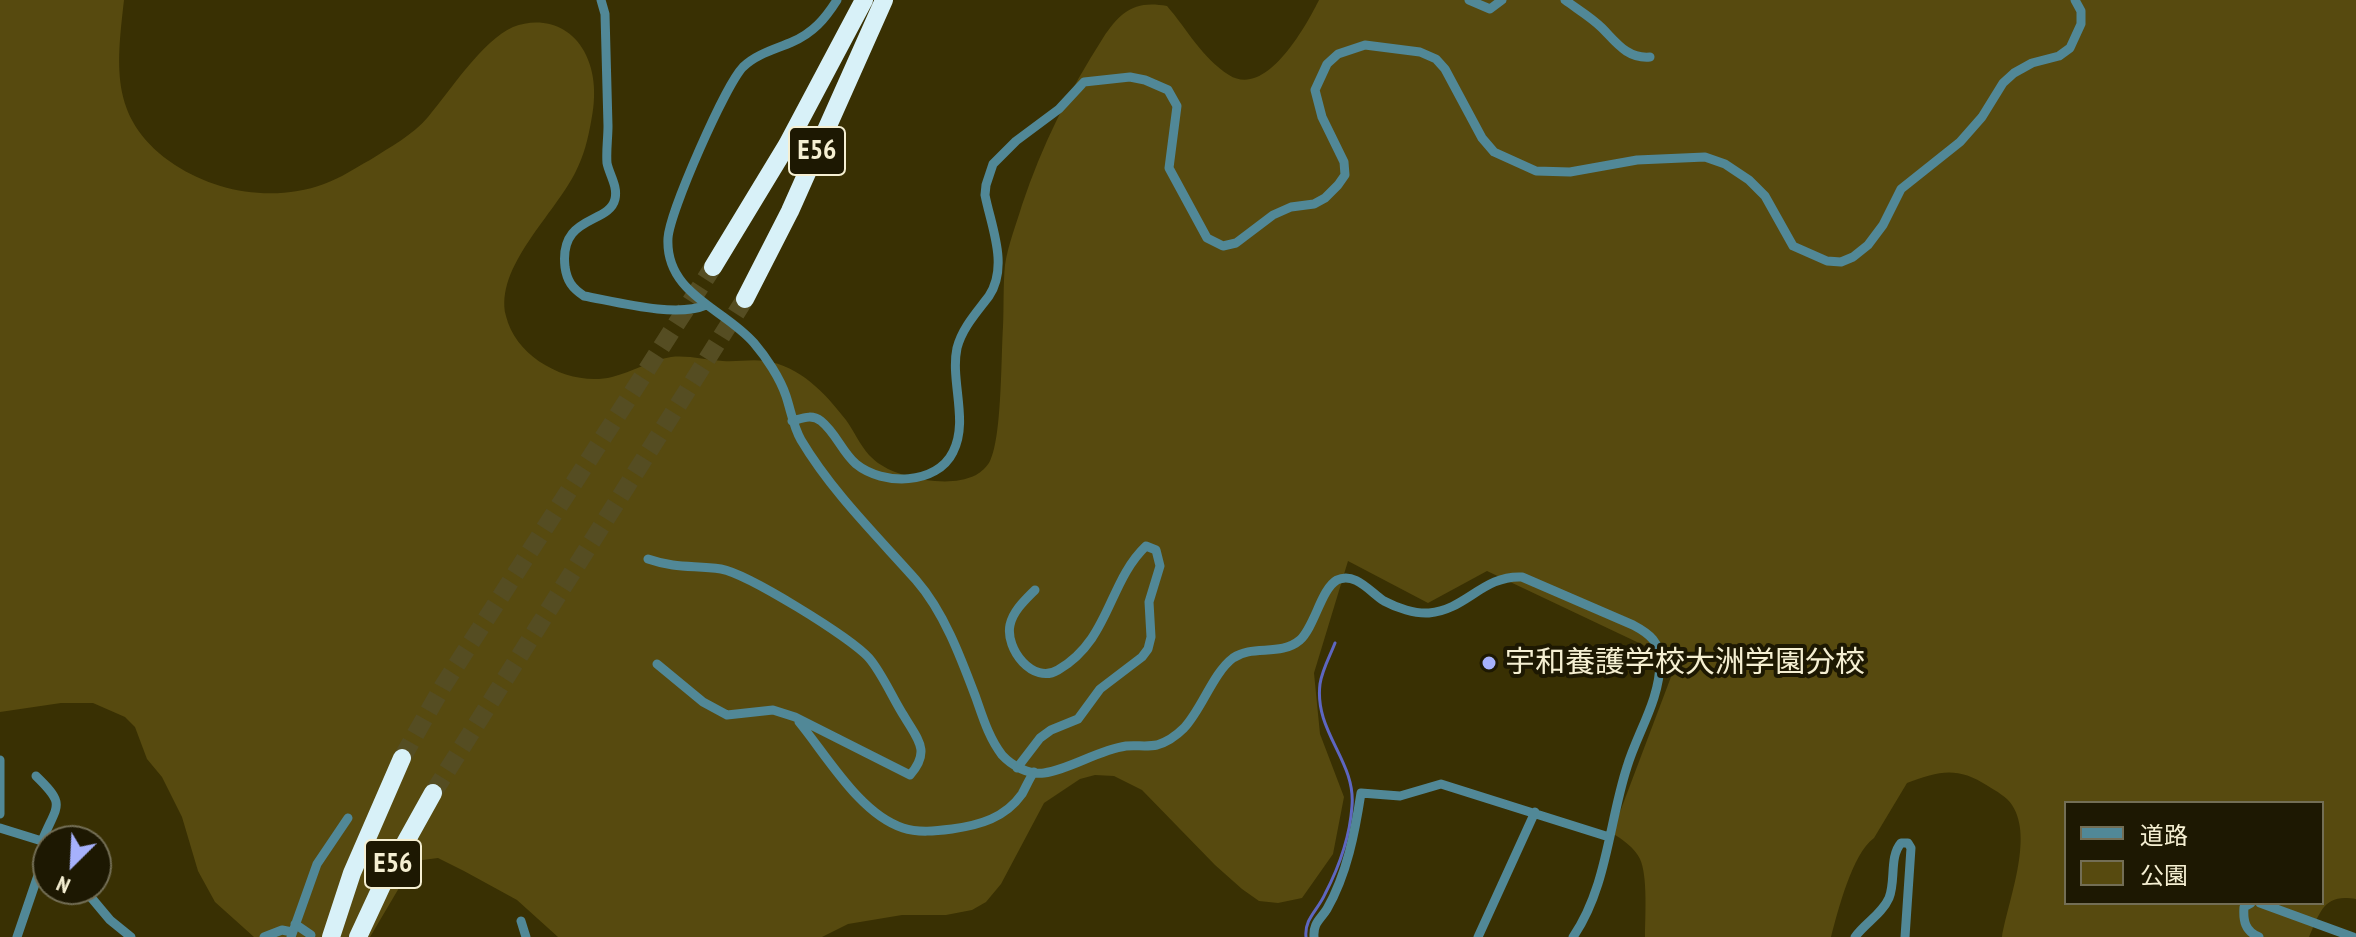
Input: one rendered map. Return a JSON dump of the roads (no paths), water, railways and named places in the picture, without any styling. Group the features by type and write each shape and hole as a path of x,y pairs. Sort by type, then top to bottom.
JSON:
{"highway":[{"name":"E56","path":"713,267 787,145 864,0"},
{"name":"E56","path":"745,299 790,211 884,0"},
{"name":"E56","path":"331,937 383,796 402,758"},
{"name":"E56","path":"358,937 384,881 433,793"},
{"path":"318,936 342,901"}],"street":[{"path":"601,0 605,14 607,162 615,199 608,212 583,222 570,237 564,254 566,275 572,288 584,296 678,309 694,310 706,305"},
{"path":"837,0 823,22 808,34 759,55 743,67 729,88 674,208 668,240 672,264 685,289 755,344 780,381 799,437 824,475 926,591 956,649 991,738 1004,757 1017,768 1044,773 1126,746 1159,744 1177,735 1202,705 1228,663 1238,655 1277,650 1301,639 1329,588 1338,580 1349,578 1362,583 1385,601 1425,614 1445,610 1507,576 1522,577 1633,625 1650,635 1658,645 1660,664 1647,722 1628,763 1585,916 1573,937"},
{"path":"1469,0 1490,9 1502,0"},
{"path":"1565,0 1603,29 1623,50 1639,58 1650,57"},
{"path":"792,421 810,416 820,420 846,455 859,467 877,474 909,479 923,477 950,459 959,441 957,349 970,319 989,295 997,274 998,253 985,195 989,174 993,164 1016,141 1059,109 1084,82 1130,77 1168,90 1177,106 1169,168 1207,238 1223,246 1236,243 1273,215 1291,207 1314,204 1338,185 1345,175 1344,162 1322,117 1315,90 1327,64 1338,54 1365,45 1420,52 1436,59 1445,69 1482,138 1494,152 1536,171 1570,172 1637,160 1705,157 1725,164 1765,196 1793,246 1827,261 1841,262 1868,245 1883,225 1901,189 1960,142 1982,117 2003,83 2032,63 2059,56 2070,48 2081,24 2081,11 2075,0"},
{"path":"1017,768 1040,738 1078,719 1100,689 1148,649 1151,637 1149,602 1160,566 1159,557 1156,550 1146,546 1134,558 1100,628 1077,656 1055,673 1043,674 1027,667 1017,656 1010,639 1010,624 1020,605 1035,590"},
{"path":"648,559 670,567 723,570 746,579 768,589 855,647 869,658 922,746 920,763 910,775 795,717 773,710 727,715 703,702 657,664"},
{"path":"795,717 853,791 875,811 901,828 944,830 996,818 1023,793 1034,772"},
{"path":"0,760 0,814"},
{"path":"36,776 56,795 58,802 51,825"},
{"path":"1314,937 1315,925 1326,910 1344,869 1356,829 1361,793 1400,796 1441,784 1609,837"},
{"path":"1478,937 1535,812"},
{"path":"293,931 317,864 348,818"},
{"path":"0,828 32,838"},
{"path":"1855,937 1887,902 1893,887 1895,849 1901,843 1908,843 1911,848 1905,937"},
{"path":"17,937 32,888"},
{"path":"97,905 131,937"},
{"path":"2248,905 2244,907 2243,922 2252,934 2259,937"},
{"path":"2265,905 2353,937"},
{"path":"521,921 526,937"},
{"path":"264,937 282,930 318,936"}],"waterway":[{"path":"1306,937 1309,920 1339,862 1352,806 1348,775 1323,717 1320,701 1321,679 1335,643"}],"tunnel":[{"path":"402,758 443,686 713,267"},
{"path":"433,793 745,299"}],"place":[{"name":"宇和養護学校大洲学園分校","path":"1489,663"}]}
